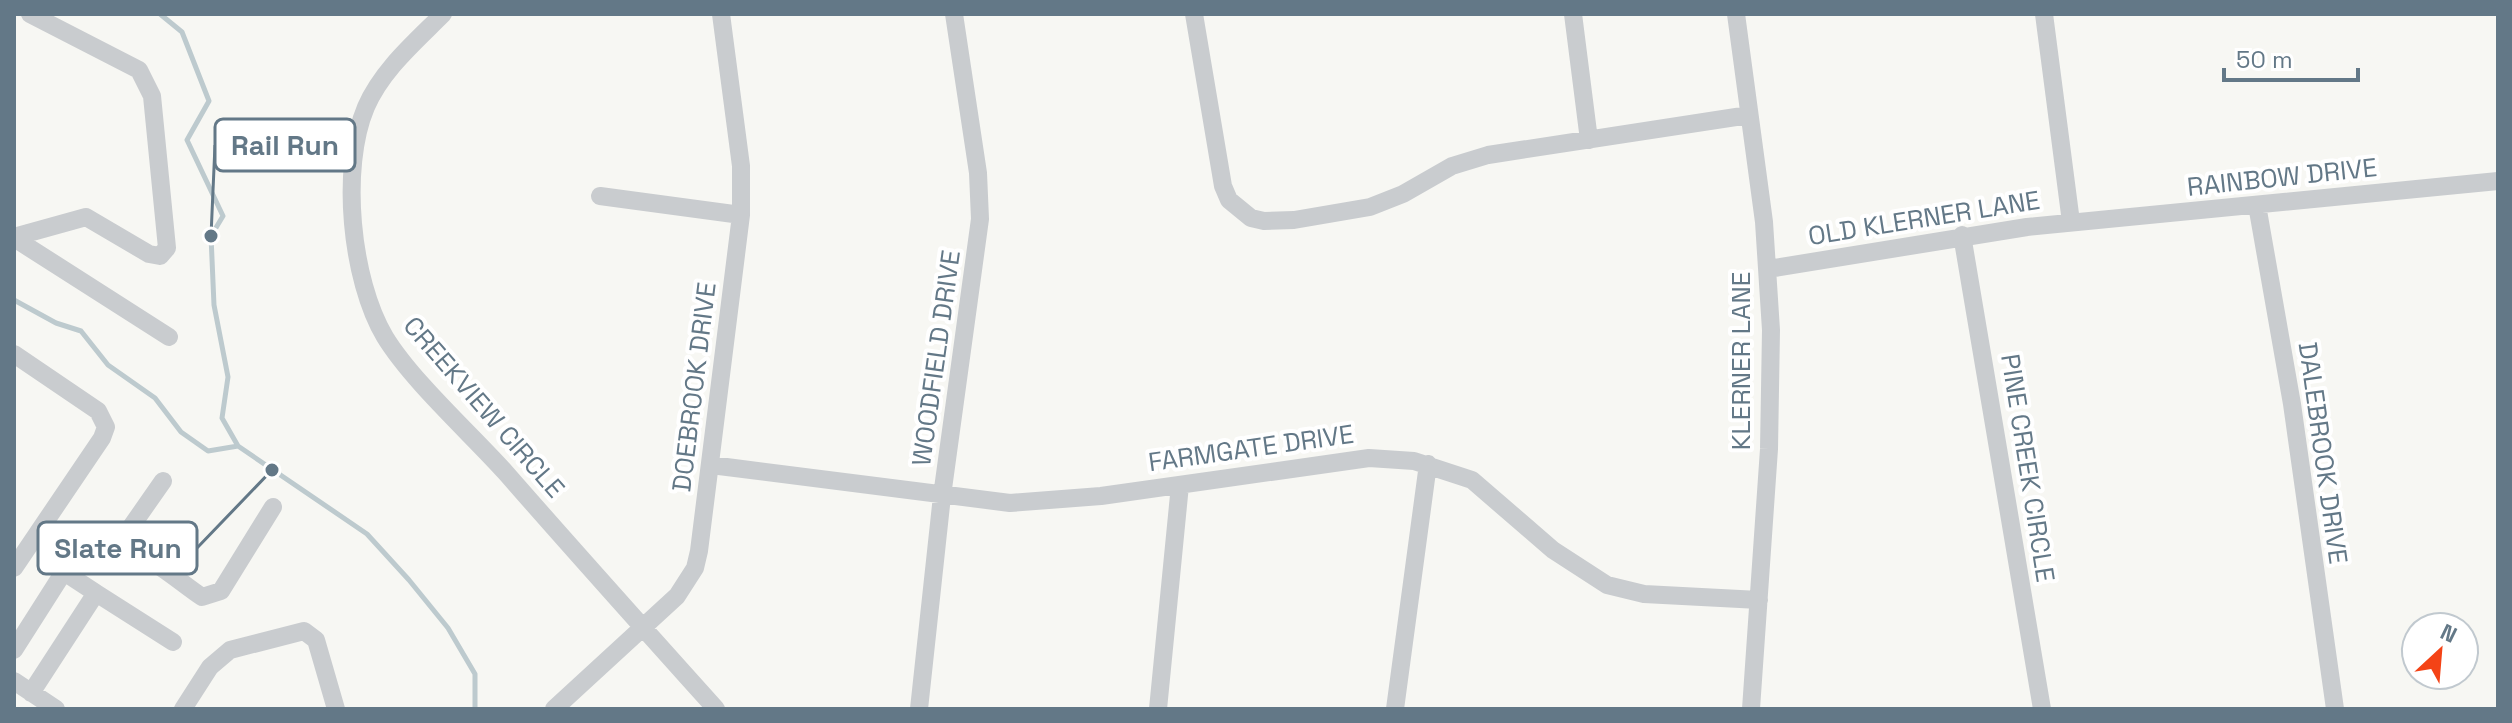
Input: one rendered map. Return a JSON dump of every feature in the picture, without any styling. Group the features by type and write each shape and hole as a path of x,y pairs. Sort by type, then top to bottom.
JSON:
{"street":[{"path":"14,237 86,217 149,254 160,256 167,248 152,96 139,70 30,14"},
{"name":"CREEKVIEW CIRCLE","path":"443,14 384,77 360,124 353,188 357,256 366,299 386,339 716,709"},
{"name":"DOEBROOK DRIVE","path":"554,709 677,596 695,568 711,465 741,215 741,166 721,14"},
{"name":"WOODFIELD DRIVE","path":"919,709 942,496 980,219 978,173 954,14"},
{"path":"1194,14 1223,186 1229,200 1251,218 1264,221 1350,212 1387,201 1452,166 1488,155 1749,115"},
{"path":"1573,14 1589,140"},
{"name":"KLERNER LANE","path":"1736,14 1768,269 1769,449 1751,709"},
{"name":"OLD KLERNER LANE","path":"1768,269 1962,235 2071,222 2044,14"},
{"name":"RAINBOW DRIVE","path":"2071,222 2498,181"},
{"path":"600,196 741,215"},
{"name":"DALEBROOK DRIVE","path":"2257,205 2292,404 2335,709"},
{"name":"PINE CREEK CIRCLE","path":"1962,235 2042,709"},
{"path":"14,237 169,337"},
{"path":"14,354 98,411 106,427 102,438 14,568"},
{"name":"FARMGATE DRIVE","path":"711,465 988,502 1033,502 1369,458 1428,464 1472,480 1489,491 1553,550 1607,585 1644,594 1759,600"},
{"path":"1395,709 1428,464"},
{"path":"119,544 163,481"},
{"path":"1158,709 1180,485"},
{"path":"14,650 79,548 90,542 119,544 202,597 212,596 221,591 273,507"},
{"path":"64,572 173,642"},
{"path":"31,693 96,593"},
{"path":"183,709 210,667 230,650 304,631 316,640 336,709"},
{"path":"14,681 56,709"}],"waterway":[{"path":"160,14 182,32 209,101 187,140 223,216 211,236 214,305 228,377 222,418 238,446"},
{"path":"14,300 56,323 81,331 108,365 155,398 181,432 208,451 238,446 367,534 448,628 475,674 475,709"}],"place":[{"name":"Rail Run","path":"211,236"},
{"name":"Slate Run","path":"272,470"}]}
